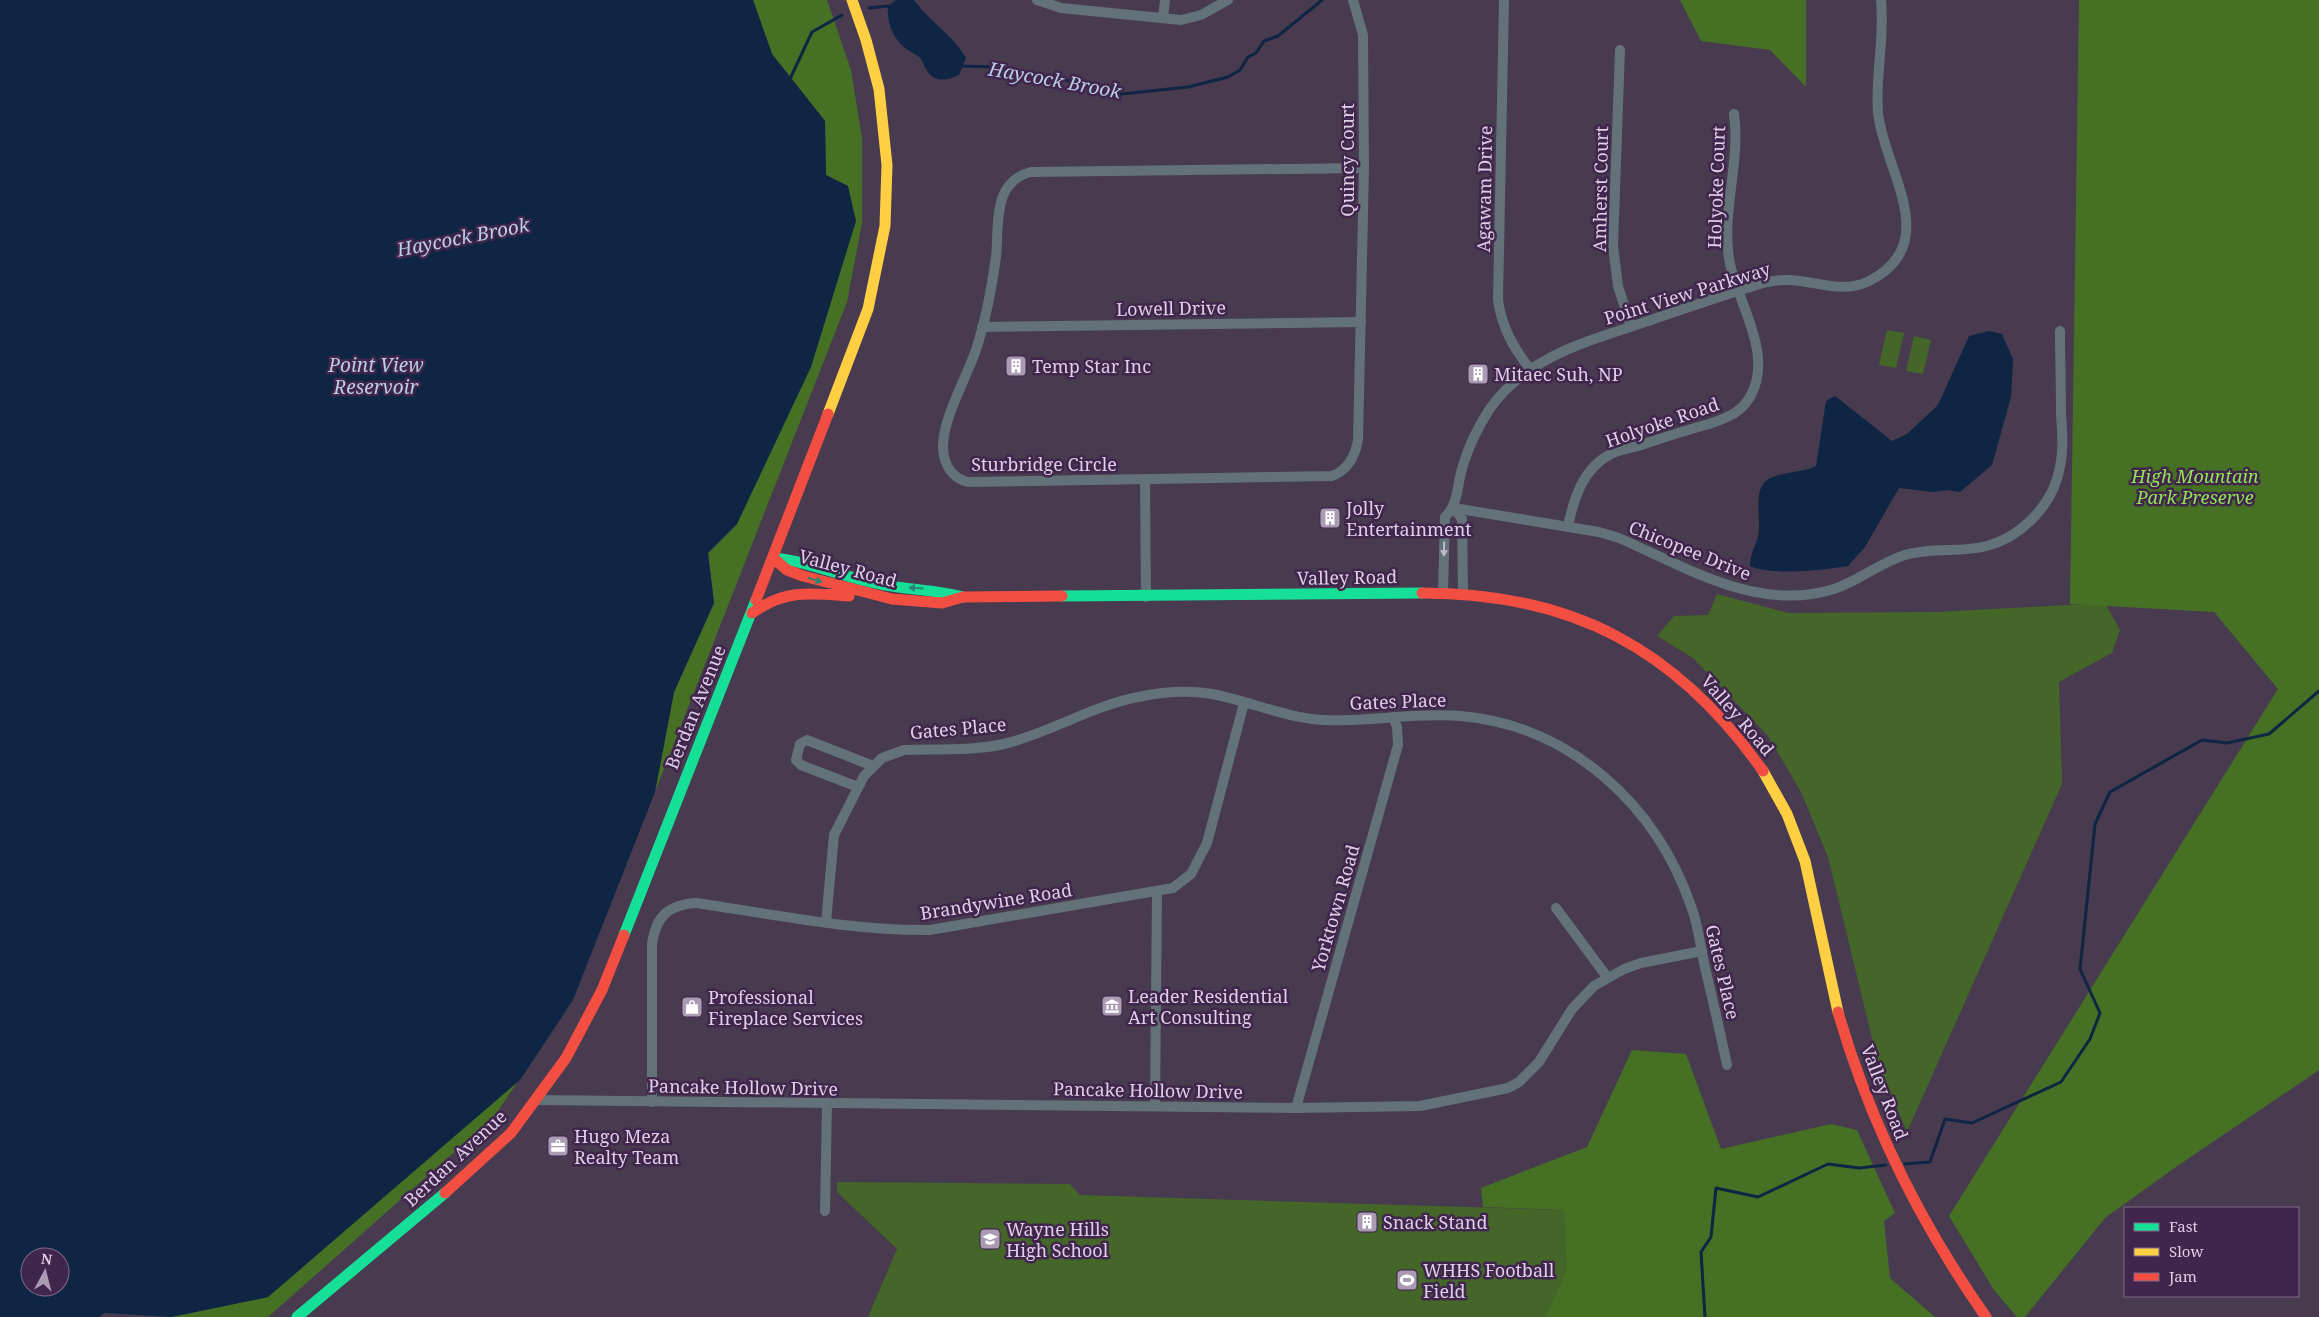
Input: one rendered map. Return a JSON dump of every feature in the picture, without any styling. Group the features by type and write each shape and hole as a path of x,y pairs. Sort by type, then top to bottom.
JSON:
{"main road":[{"name":"Berdan Avenue","path":"297,1317 485,1158 511,1133 566,1058 602,990 773,558 868,309 884,226 887,165 882,113 873,64 852,0"},
{"name":"Valley Road","path":"773,558 792,559 824,570 879,584 941,590 964,597"},
{"name":"Valley Road","path":"773,558 787,570 803,576 892,599 942,603 964,597 1146,597 1443,593 1500,597 1554,609 1619,636 1651,656 1704,698 1750,750 1780,801 1806,863 1823,949 1846,1039 1882,1134 1925,1221 1986,1317"},
{"path":"751,614 764,602 793,593 892,599"}],"street":[{"path":"1037,0 1062,8 1180,20 1201,15 1228,0"},
{"path":"1163,18 1165,0"},
{"name":"Quincy Court","path":"1353,0 1363,35 1364,168 1361,322"},
{"name":"Agawam Drive","path":"1504,0 1498,300 1504,330 1510,343 1530,369"},
{"name":"Point View Parkway","path":"1443,593 1445,517 1454,508 1460,475 1470,446 1490,410 1502,394 1530,369 1570,347 1763,283 1790,280 1830,287 1857,285 1889,268 1901,248 1905,236 1907,211 1887,154 1878,114 1877,92 1882,29 1881,0"},
{"name":"Amherst Court","path":"1620,50 1613,246 1618,286 1631,327"},
{"name":"Holyoke Court","path":"1734,114 1737,136 1727,234 1731,267 1740,290"},
{"name":"Sturbridge Circle","path":"1361,322 1358,440 1352,460 1340,473 1332,476 968,482 954,475 945,459 944,438 977,348 982,327 996,260 1000,203 1010,185 1025,173 1364,168"},
{"name":"Holyoke Road","path":"1568,526 1578,489 1585,477 1600,461 1622,450 1729,417 1745,404 1756,384 1758,360 1740,290"},
{"name":"Lowell Drive","path":"982,327 1361,322"},
{"name":"Chicopee Drive","path":"1454,508 1568,526 1619,538 1738,589 1773,596 1808,595 1835,588 1873,568 1907,554 1942,548 1972,549 2000,541 2022,527 2034,516 2051,494 2058,475 2062,454 2060,331"},
{"path":"1145,479 1146,597"},
{"path":"1454,508 1462,519 1463,593"},
{"name":"Gates Place","path":"826,922 834,835 858,787 873,766 882,758 904,750 1004,744 1104,706 1140,696 1196,692 1307,719 1436,714 1463,716 1507,725 1558,745 1601,773 1632,803 1664,847 1692,908 1728,1065"},
{"name":"Brandywine Road","path":"652,1102 652,944 656,926 668,910 676,906 696,903 826,922 898,930 930,930 1173,888 1182,882 1198,863 1207,843 1244,703"},
{"name":"Yorktown Road","path":"1296,1108 1398,745 1397,727 1393,717"},
{"path":"858,787 800,765 796,760 800,744 807,740 873,766"},
{"path":"1155,1106 1157,892"},
{"path":"1556,908 1607,977"},
{"name":"Pancake Hollow Drive","path":"537,1100 1296,1108 1420,1106 1508,1088 1530,1073 1572,1009 1594,986 1607,977 1641,963 1702,952"},
{"path":"825,1210 827,1104"}],"green space":[{"path":"753,0 827,0 851,70 862,138 862,223 847,302 655,792 674,692 714,603 708,553 737,524 848,186 826,175 825,121 772,54"},
{"path":"1680,0 1806,0 1806,87 1770,50 1701,41"},
{"name":"High Mountain Park Preserve","path":"2079,0 2319,0 2319,1070 2173,1169 2105,1218 2025,1317 2017,1317 1994,1290 1949,1216 2278,689 2214,612 2070,604"},
{"path":"1887,330 1904,333 1896,368 1879,365"},
{"path":"1914,336 1931,340 1923,374 1906,371"},
{"path":"1717,594 1788,613 1936,612 2105,603 2120,630 2112,653 2059,682 2062,784 1907,1132 1879,1067 1828,857 1801,792 1768,736 1693,658 1657,636 1674,616 1708,615"},
{"path":"1632,1050 1686,1054 1721,1149 1831,1124 1857,1130 1895,1213 1884,1221 1890,1278 1935,1317 1545,1317 1566,1271 1564,1210 1483,1207 1481,1188 1587,1147"},
{"path":"518,1081 494,1117 268,1317 171,1317 268,1297"},
{"path":"837,1182 1070,1184 1080,1195 1564,1210 1566,1271 1545,1317 868,1317 897,1249 837,1192"}],"water":[{"name":"Point View Reservoir","path":"0,0 753,0 772,54 825,121 826,175 848,186 856,221 811,367 737,524 708,553 714,603 674,692 655,792 573,1000 520,1080 268,1297 171,1317 104,1313 99,1317 0,1317"},
{"path":"896,0 914,0 961,50 966,58 959,75 941,80 933,77 925,68 922,60 898,41 892,31 888,12 888,6"},
{"path":"1989,331 2002,334 2013,359 2011,397 1992,465 1960,492 1948,490 1933,492 1899,488 1865,547 1848,566 1812,570 1771,571 1750,566 1758,536 1759,498 1762,485 1772,477 1816,466 1826,401 1835,396 1892,441 1907,434 1938,405 1969,336"}],"waterway":[{"name":"Haycock Brook","path":"961,66 993,67 1026,75 1060,78 1097,90 1122,94 1188,87 1228,77 1240,70 1248,57 1256,53 1264,41 1278,36 1322,0"},
{"name":"Haycock Brook","path":"869,8 888,6 890,8"},
{"name":"Haycock Brook","path":"789,81 812,32 842,15"},
{"path":"1905,1164 1930,1162 1945,1119 1972,1123 2061,1082 2090,1039 2100,1013 2080,969 2095,824 2110,792 2202,740 2227,743 2269,734 2319,691"},
{"path":"1705,1317 1701,1252 1711,1237 1716,1188 1758,1197 1828,1164 1859,1168 1886,1165"}],"traffic: fast":[{"path":"773,558 799,562 886,585 941,592 963,597"},
{"path":"1062,596 1422,593"},
{"path":"624,935 756,600"},
{"path":"297,1317 445,1193"}],"traffic: slow":[{"path":"828,414 868,309 885,226 887,165 879,89 866,40 852,0"},
{"path":"1763,771 1787,814 1805,861 1838,1012"}],"traffic: jam":[{"path":"756,600 828,414"},
{"path":"773,558 787,570 803,576 892,599 942,603 963,597 1062,596"},
{"path":"1422,593 1476,596 1526,604 1573,617 1616,636 1657,661 1695,692 1730,728 1763,771"},
{"path":"752,613 764,605 787,596 799,594 849,596"},
{"path":"445,1193 511,1133 566,1058 602,990 624,935"},
{"path":"1838,1012 1865,1093 1899,1171 1940,1245 1986,1317"}],"place":[{"name":"Temp Star Inc","path":"1016,366"},
{"name":"Mitaec Suh, NP","path":"1478,374"},
{"name":"Jolly Entertainment","path":"1330,518"},
{"name":"Leader Residential Art Consulting","path":"1112,1006"},
{"name":"Professional Fireplace Services","path":"692,1007"},
{"name":"Hugo Meza Realty Team","path":"558,1146"},
{"name":"Snack Stand","path":"1367,1222"},
{"name":"Wayne Hills High School","path":"990,1239"},
{"name":"WHHS Football Field","path":"1407,1280"}]}
